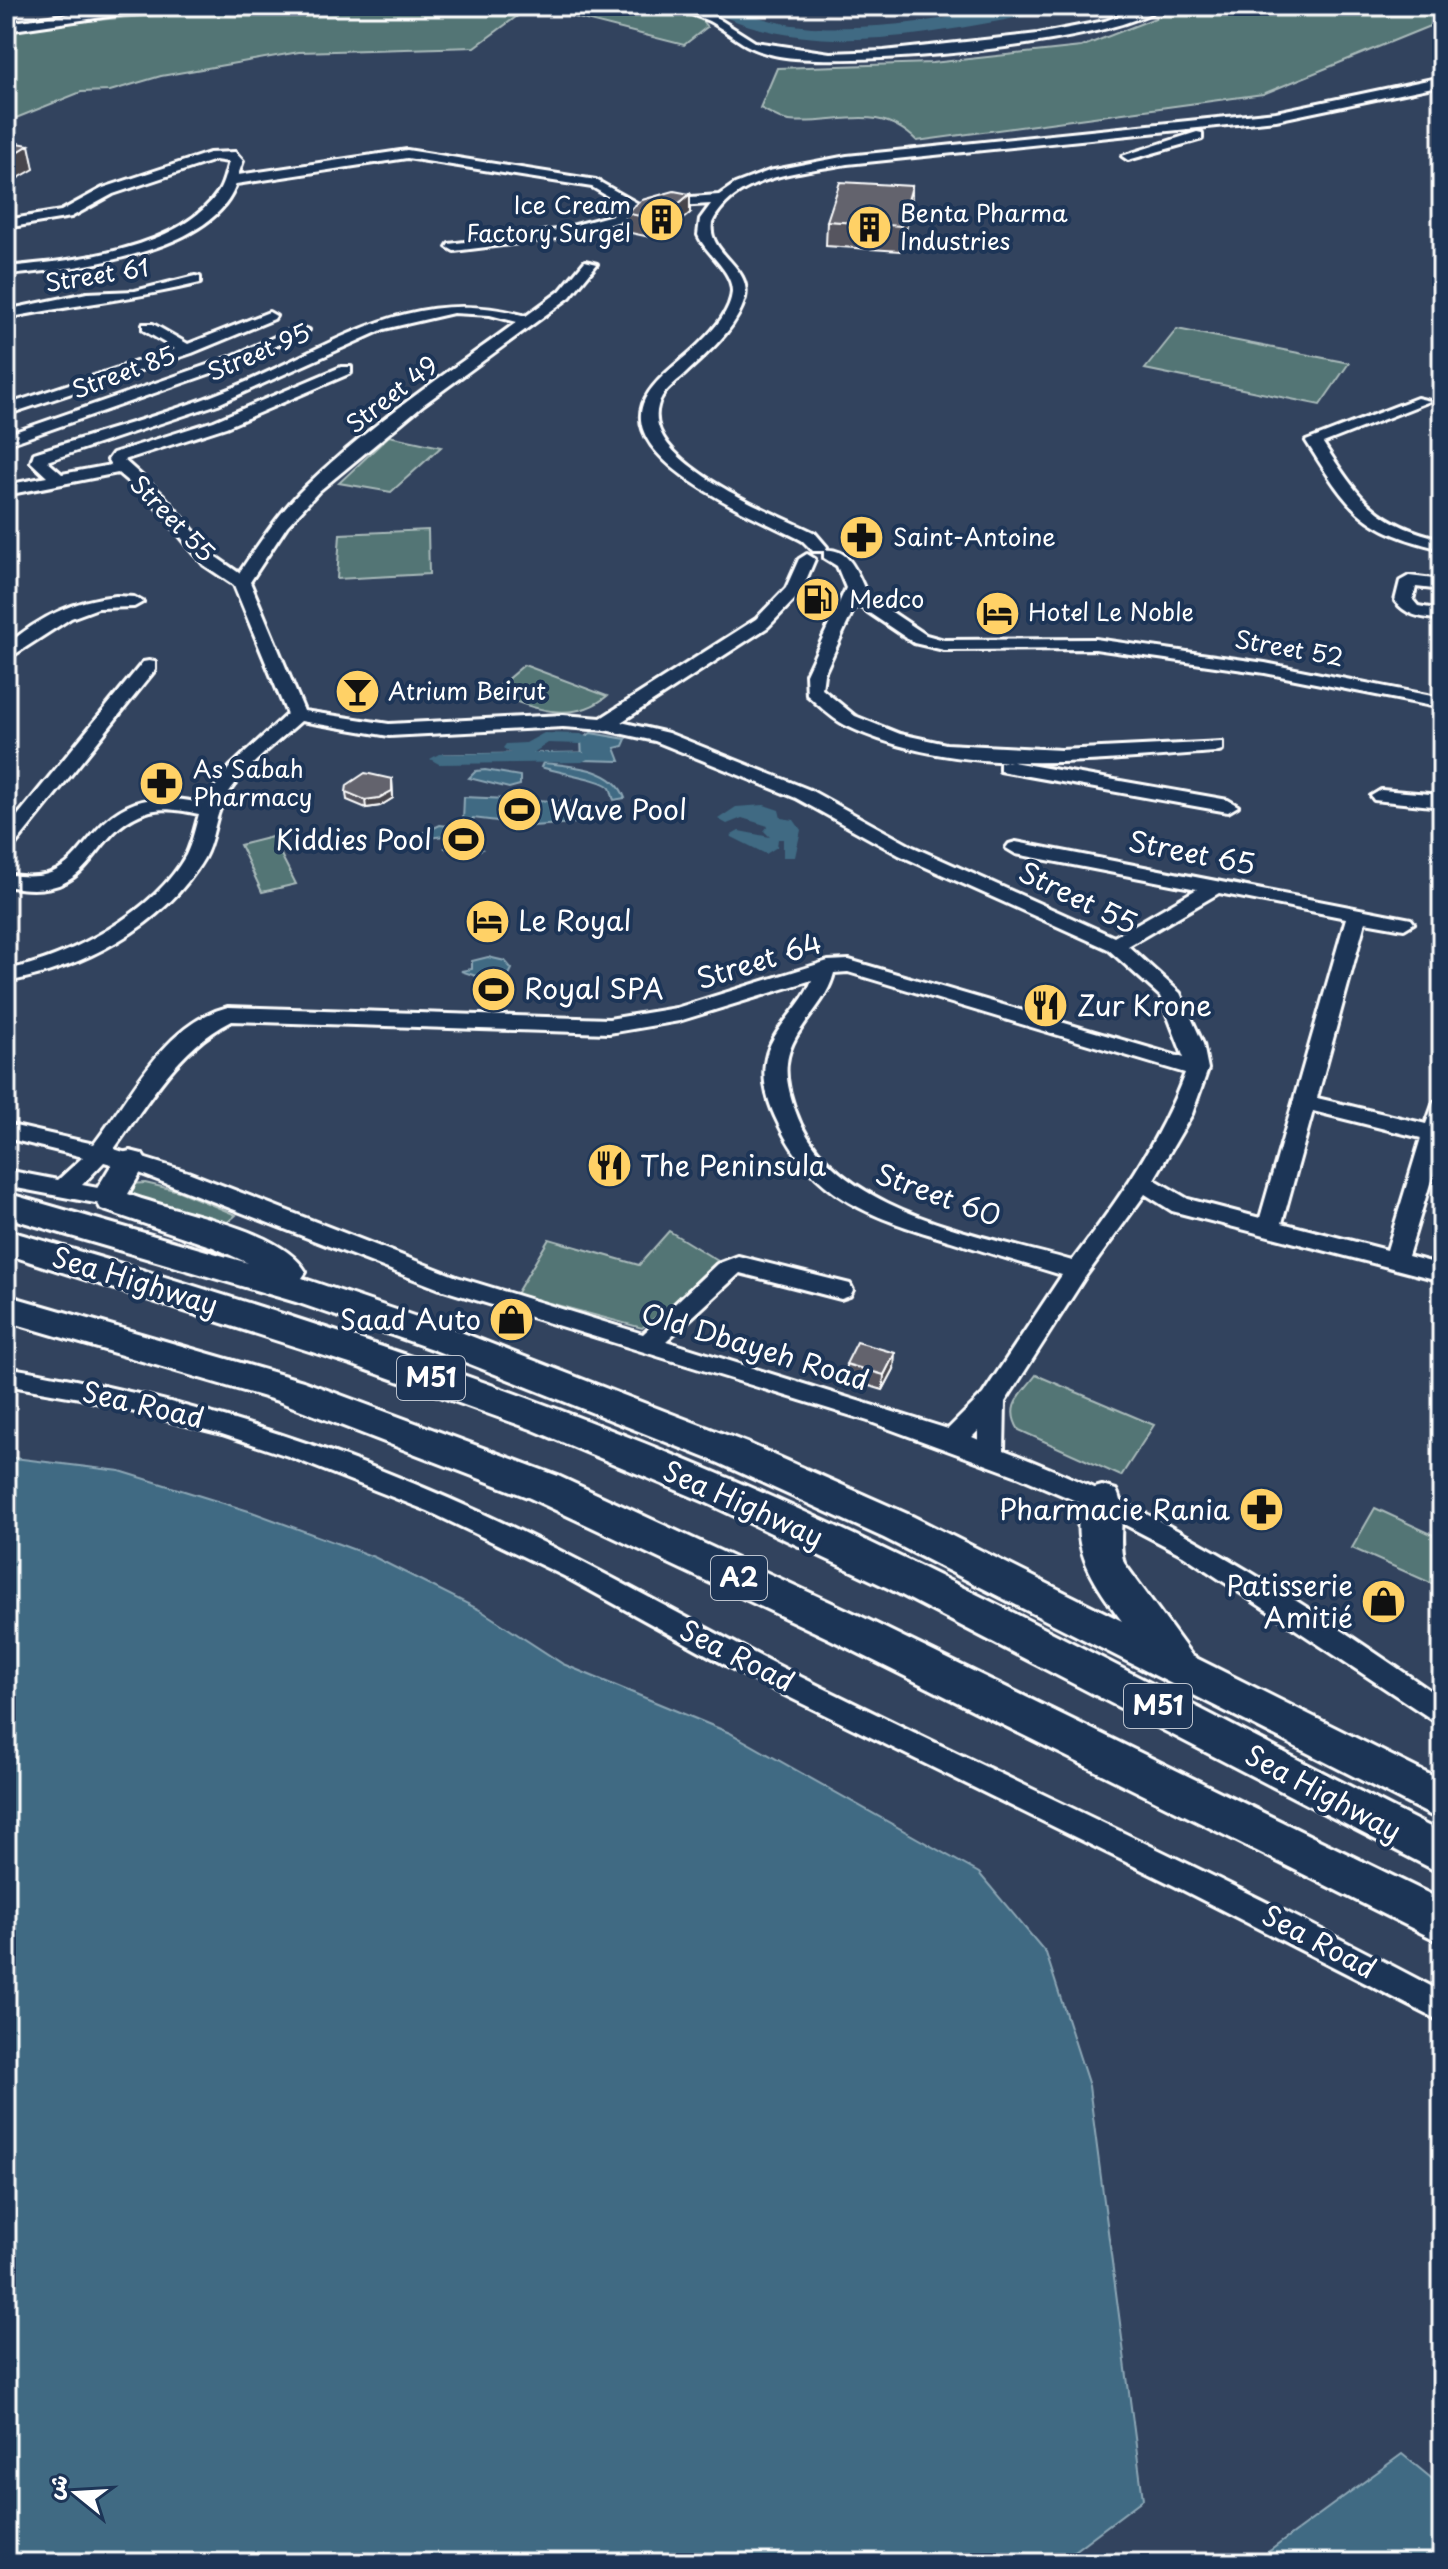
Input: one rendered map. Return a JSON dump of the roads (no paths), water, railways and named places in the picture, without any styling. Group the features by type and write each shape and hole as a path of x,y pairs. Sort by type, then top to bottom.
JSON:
{"highway":[{"path":"116,1158 118,1179 111,1198 258,1251 272,1258 309,1293"},
{"name":"Sea Highway","path":"6,1205 309,1293 632,1411 802,1482 1181,1667 1442,1802"},
{"name":"Sea Highway","path":"6,1242 209,1302 404,1368 720,1491 1065,1657 1442,1855"},
{"name":"Sea Road","path":"6,1308 290,1391 544,1487 842,1626 1340,1869 1442,1923"},
{"path":"1102,1501 1099,1548 1106,1569 1181,1667"}],"street":[{"path":"6,27 95,12 172,6"},
{"path":"682,6 722,24 738,40 751,45 846,57 1055,37 1105,25 1156,6"},
{"path":"1128,156 1276,116 1442,81"},
{"path":"1228,806 1039,773 857,726 838,716 813,691 815,674 854,594 854,581 846,569 686,473 669,459 650,429 648,404 726,322 738,299 735,274 710,246 703,233 705,221 722,199 752,180 847,160 1276,116"},
{"path":"234,180 407,154 596,184 643,212"},
{"path":"6,224 27,223 66,214 108,191 218,155 235,158 234,180 229,193 217,205 152,245 106,259 6,271"},
{"path":"454,247 558,234 685,200 722,199"},
{"name":"Street 49","path":"241,582 281,523 313,488 565,294 590,264"},
{"name":"Street 61","path":"6,314 87,297 135,295 195,280"},
{"name":"Street 95","path":"58,479 39,462 40,456 237,391 390,321 457,308 487,309 529,321"},
{"path":"6,410 187,350 269,316"},
{"path":"148,327 187,350"},
{"name":"Street 85","path":"6,440 235,360 302,330"},
{"path":"451,353 470,365"},
{"path":"121,468 116,460 119,456 220,424 346,370"},
{"path":"1422,401 1314,441 1354,501 1377,525 1442,544"},
{"name":"Street 55","path":"6,490 121,468 157,498 210,561 241,582"},
{"path":"605,724 762,623 785,601 799,578 816,567 815,552"},
{"path":"1442,585 1409,581 1404,601 1412,610 1442,615"},
{"path":"6,976 40,971 60,964 146,909 177,882 195,857 209,810 230,779 297,715 241,582"},
{"name":"Street 52","path":"854,594 920,639 944,645 1095,644 1265,668 1442,703"},
{"path":"6,655 45,622 106,600 134,602"},
{"path":"6,843 149,666"},
{"name":"Street 55","path":"297,715 389,730 563,721 605,724 661,737 791,788 906,851 1115,945 1169,993 1192,1044 1197,1069"},
{"path":"935,747 1033,756 1215,746"},
{"path":"1381,796 1442,801"},
{"path":"6,880 34,885 66,876 117,823 141,808 174,804 209,810"},
{"name":"Street 65","path":"1016,848 1404,923"},
{"path":"1115,945 1214,888"},
{"path":"1269,1227 1357,915"},
{"name":"Street 64","path":"61,1190 116,1158 167,1059 210,1021 228,1014 579,1027 638,1022 722,1003 825,969 852,966 1197,1069"},
{"name":"Street 60","path":"825,969 808,1012 782,1042 774,1074 788,1129 812,1161 854,1197 881,1212 1077,1271"},
{"path":"952,1441 992,1401 1077,1271 1124,1210 1181,1114 1197,1069"},
{"path":"1305,1102 1433,1133"},
{"path":"1396,1258 1442,1107"},
{"name":"Old Dbayeh Road","path":"6,1131 177,1176 381,1258 470,1290 991,1454 1102,1501 1198,1551 1286,1605 1442,1714"},
{"path":"6,1178 111,1198"},
{"path":"1141,1181 1180,1205 1396,1258 1436,1272"},
{"path":"1124,1210 1180,1205"},
{"path":"648,1344 725,1270 738,1264 841,1290"},
{"name":"Sea Road","path":"6,1376 125,1398 199,1416 385,1481 570,1568 753,1666 1219,1890 1442,2008"},
{"path":"991,1454 992,1401"}],"water":[{"path":"591,733 626,739 623,746 615,748 620,761 582,760 581,739"},
{"path":"543,763 591,770 612,780 625,798 614,800 611,789 606,785 541,767"},
{"path":"476,771 520,776 520,785 509,788 469,778"},
{"name":"Wave Pool","path":"464,797 576,802 575,823 532,826 523,830 497,821 473,818 471,822 463,822"},
{"name":"Kiddies Pool","path":"440,825 464,828 469,841 482,849 468,853 454,852 445,848 458,839 453,835 428,838 423,833"},
{"path":"488,957 505,961 512,969 506,981 481,987 482,978 461,971 472,969 472,961"},
{"path":"6,1457 120,1471 252,1512 374,1557 480,1610 563,1664 730,1733 979,1873 1046,1953 1089,2086 1143,2499 1058,2563 6,2563"},
{"path":"1402,2454 1442,2487 1442,2563 1253,2563"}],"waterway":[{"path":"715,6 781,28 823,33 889,31 1053,6"},
{"path":"512,748 530,748 544,738 581,739"},
{"path":"444,756 582,754"},
{"path":"439,759 582,757"},
{"path":"765,820 752,815 764,810 773,814 772,820 768,821"},
{"path":"727,819 742,811 756,819 768,821"},
{"path":"764,811 772,814 771,819 765,820 753,815 764,811"},
{"path":"768,821 788,824 791,832"},
{"path":"781,825 791,832 777,834 773,831 781,825"},
{"path":"789,853 791,832"},
{"path":"739,836 771,843 766,849 756,845"}],"place":[{"name":"Ice Cream Factory Surgel","path":"662,220"},
{"name":"Benta Pharma Industries","path":"869,228"},
{"name":"Saint-Antoine","path":"862,538"},
{"name":"Medco","path":"818,600"},
{"name":"Hotel Le Noble","path":"997,613"},
{"name":"Atrium Beirut","path":"357,692"},
{"name":"As Sabah Pharmacy","path":"162,784"},
{"name":"Wave Pool","path":"519,810"},
{"name":"Kiddies Pool","path":"463,840"},
{"name":"Le Royal","path":"487,921"},
{"name":"Royal SPA","path":"493,989"},
{"name":"Zur Krone","path":"1046,1006"},
{"name":"The Peninsula","path":"609,1166"},
{"name":"Saad Auto","path":"512,1320"},
{"name":"Pharmacie Rania","path":"1261,1510"},
{"name":"Patisserie Amitié","path":"1384,1602"}]}
